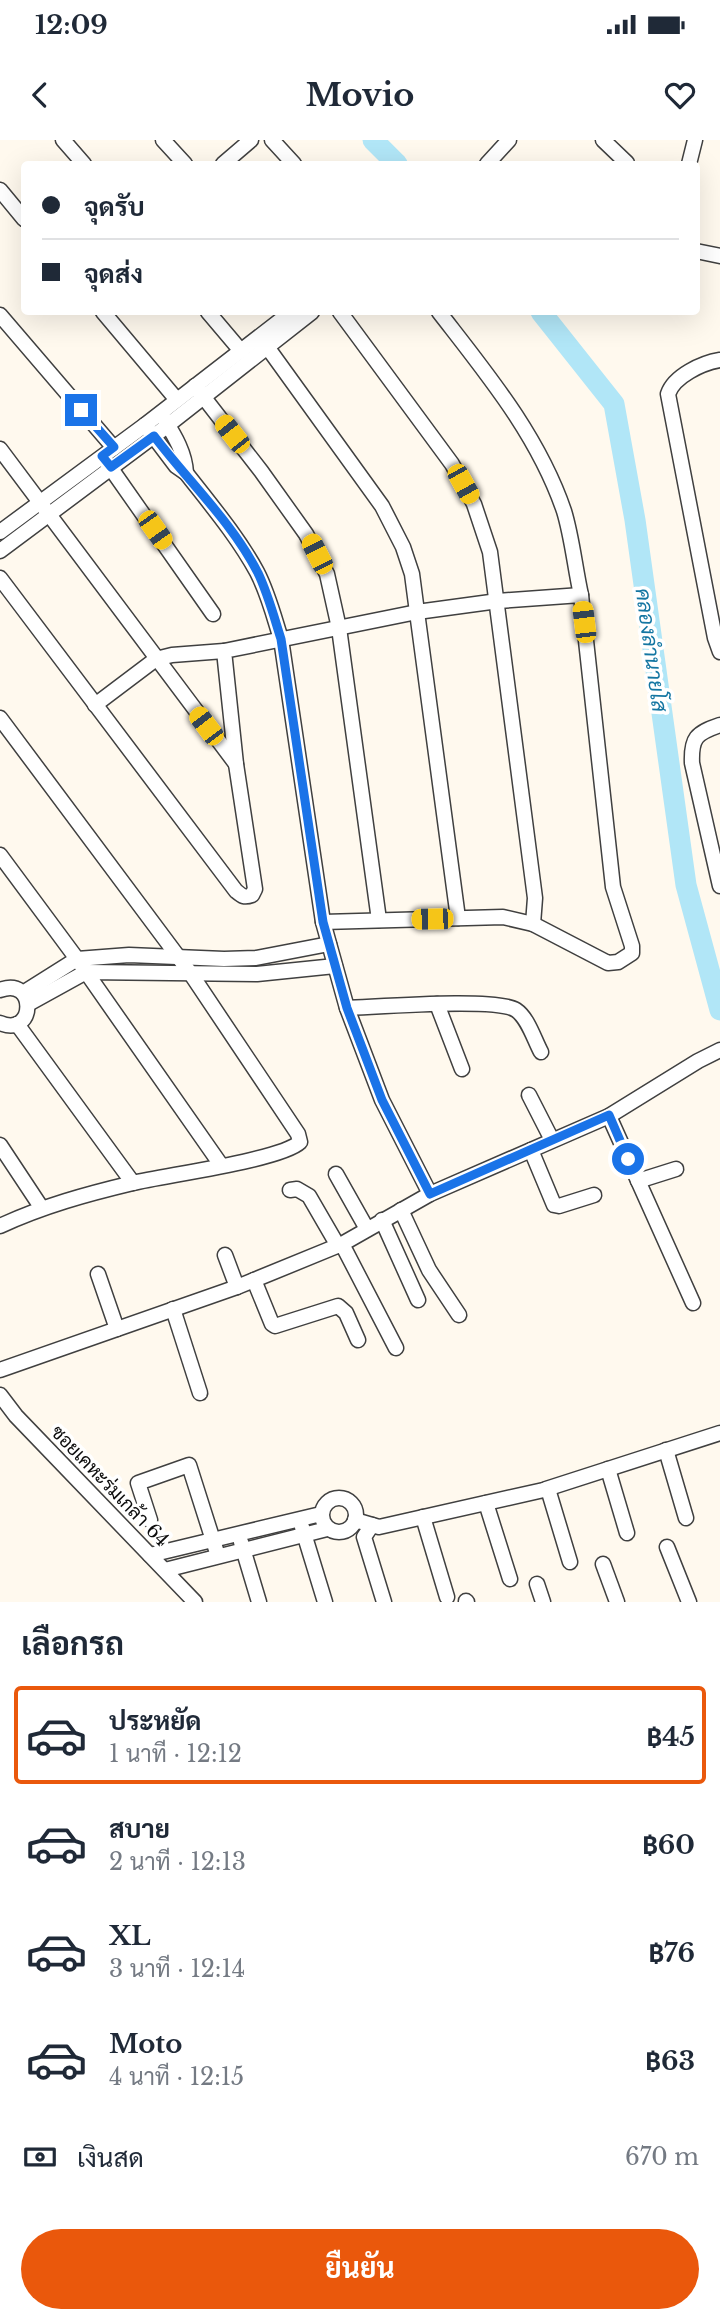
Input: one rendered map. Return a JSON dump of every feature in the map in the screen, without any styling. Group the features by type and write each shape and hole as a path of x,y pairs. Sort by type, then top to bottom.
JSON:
{"street":[{"path":"64,140 82,161"},
{"path":"163,140 182,161"},
{"path":"226,161 251,140"},
{"path":"272,140 291,161"},
{"path":"493,161 509,140"},
{"path":"603,140 625,161"},
{"path":"690,161 695,140"},
{"path":"0,190 21,215"},
{"path":"700,252 720,256"},
{"path":"0,315 109,457 213,614"},
{"path":"106,315 177,400"},
{"path":"211,315 241,351"},
{"path":"164,419 177,400 199,391 241,351 263,342 288,315"},
{"path":"0,551 45,508 109,457 149,431 263,342 307,315"},
{"path":"342,315 429,430 468,494 490,552 536,898 533,924"},
{"path":"323,922 503,917 533,924 608,963 618,962 632,953 612,887 581,595 564,512 535,444 490,378 441,315"},
{"path":"263,342 382,506 403,547 412,574 458,918"},
{"path":"720,360 681,377 671,384 668,394 715,638 720,652"},
{"path":"199,391 306,534 327,574 339,628 379,920"},
{"path":"164,419 182,451 186,473"},
{"path":"149,431 176,466 186,473 240,545 258,573 269,600 281,639 323,922 347,1008 382,1100 430,1194"},
{"path":"0,449 236,764"},
{"path":"0,532 45,508"},
{"path":"0,578 236,891 242,897 247,897 252,895 255,889 236,764 224,651"},
{"path":"95,705 156,659 173,655 224,651 417,612 498,601 581,595"},
{"path":"0,718 191,974 298,1133 300,1142 295,1147 262,1157 133,1183 41,1208 0,1226"},
{"path":"720,725 697,735 691,747 692,763 720,886"},
{"path":"0,855 221,1165"},
{"path":"25,998 81,966 129,955 256,958 329,944"},
{"path":"81,966 191,974 257,974 335,966"},
{"path":"0,990 11,987 25,998 26,1015 17,1024 0,1024"},
{"path":"437,1004 462,1069"},
{"path":"347,1008 504,1004 523,1016 541,1052"},
{"path":"17,1024 133,1183"},
{"path":"0,1370 237,1287 340,1245 430,1194 609,1115 716,1052"},
{"path":"529,1095 552,1140"},
{"path":"609,1115 693,1303"},
{"path":"0,1145 41,1208"},
{"path":"530,1150 554,1205 559,1206 594,1195"},
{"path":"638,1181 676,1169"},
{"path":"336,1174 367,1229"},
{"path":"290,1190 297,1189 309,1196 340,1245 396,1348"},
{"path":"401,1210 429,1270 458,1315"},
{"path":"382,1220 418,1300"},
{"path":"225,1255 237,1287"},
{"path":"98,1274 117,1329"},
{"path":"254,1280 275,1326 338,1307 343,1308 358,1340"},
{"path":"173,1309 200,1393"},
{"name":"ซอยเคหะร่มเกล้า 64","path":"0,1395 16,1416 195,1602"},
{"path":"355,1520 379,1527 546,1489 720,1433"},
{"path":"666,1450 686,1518"},
{"path":"150,1520 138,1483 189,1465 218,1556"},
{"path":"608,1469 627,1533"},
{"path":"546,1489 570,1562"},
{"path":"165,1570 327,1529 342,1532 352,1527 355,1520 353,1505 343,1499 331,1500 321,1514 327,1529"},
{"path":"486,1503 510,1579"},
{"path":"150,1555 321,1514"},
{"path":"423,1517 447,1597"},
{"path":"300,1519 325,1602"},
{"path":"372,1525 364,1537 384,1602"},
{"path":"238,1534 259,1602"},
{"path":"667,1547 689,1602"},
{"path":"603,1564 617,1602"},
{"path":"537,1584 543,1602"}],"waterway":[{"name":"คลองลำนายโส","path":"373,140 394,161"},
{"name":"คลองลำนายโส","path":"543,315 614,404 635,520 686,885 720,1010"}],"route":[{"path":"81,410 114,447 102,456 111,467 154,436 176,466 186,473 258,573 281,639 323,922 347,1008 382,1100 430,1194 609,1115 628,1159"}]}
